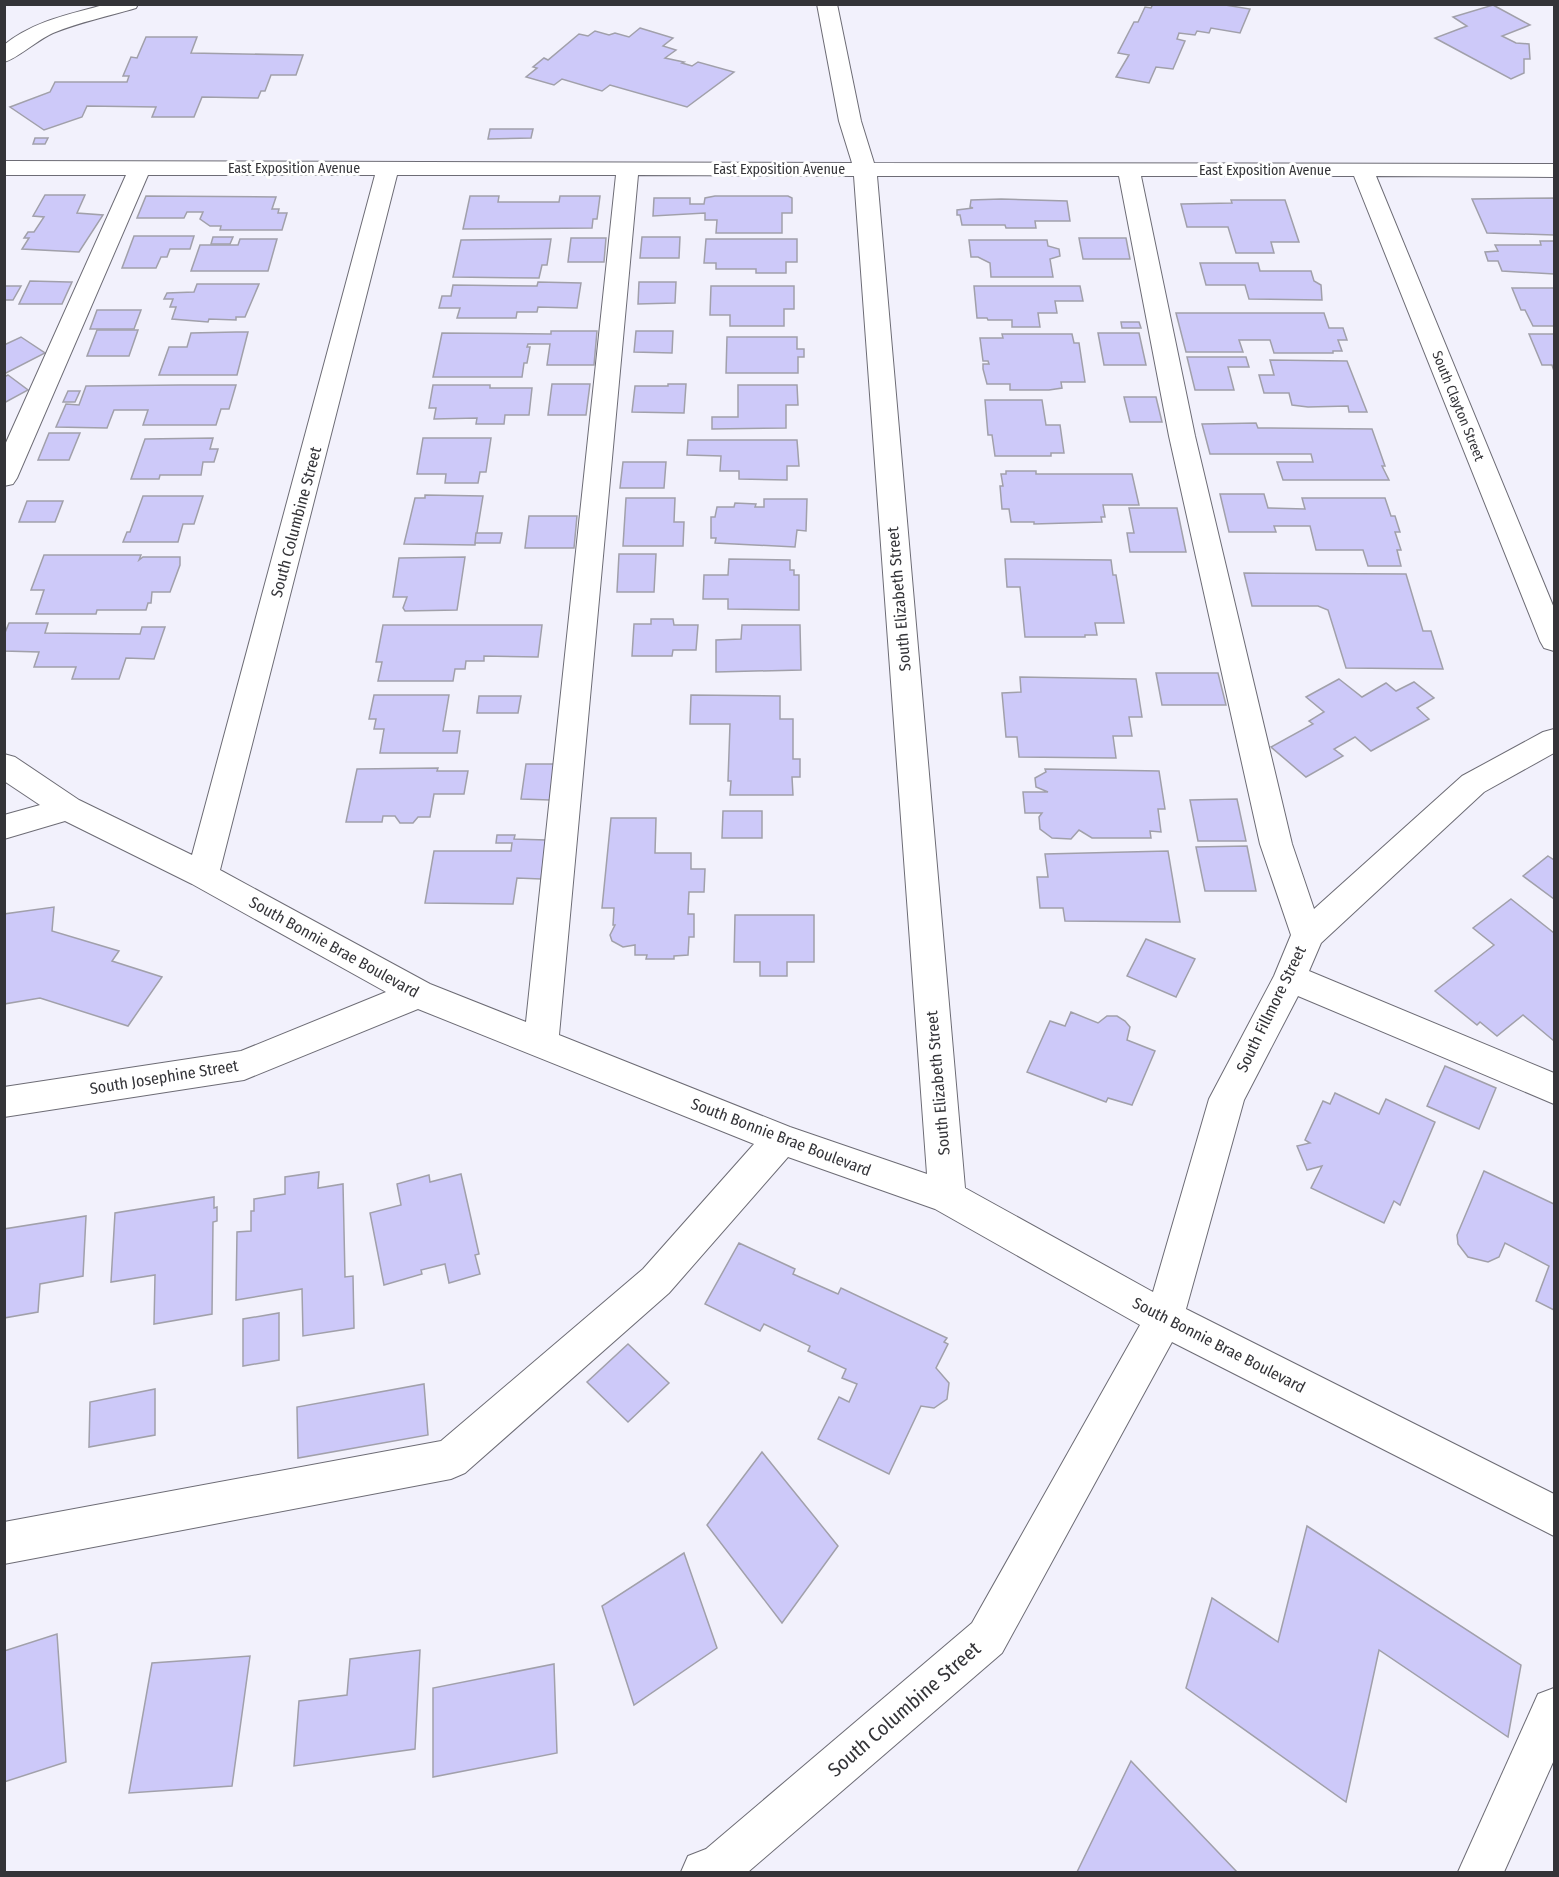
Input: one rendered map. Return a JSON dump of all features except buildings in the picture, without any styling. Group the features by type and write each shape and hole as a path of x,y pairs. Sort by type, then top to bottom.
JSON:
{"street":[{"path":"4,56 36,31 60,22 129,4"},
{"name":"South Elizabeth Street","path":"827,4 850,121 865,169 947,1197"},
{"name":"East Exposition Avenue","path":"4,168 1554,170"},
{"path":"4,478 140,168"},
{"name":"South Columbine Street","path":"203,875 388,169"},
{"path":"541,1044 628,169"},
{"path":"1129,170 1182,436 1276,844 1307,935"},
{"name":"South Clayton Street","path":"1362,170 1554,641"},
{"name":"South Fillmore Street","path":"1164,1318 1227,1099 1290,978 1307,935 1473,784 1554,740"},
{"name":"South Bonnie Brae Boulevard","path":"4,765 68,808 203,875 418,994 781,1139 947,1197 1164,1318 1554,1516"},
{"path":"4,827 68,808"},
{"path":"1290,978 1554,1089"},
{"name":"South Josephine Street","path":"4,1102 244,1065 418,994"},
{"path":"4,1543 451,1459 656,1281 781,1139"},
{"name":"South Columbine Street","path":"704,1872 716,1870 987,1638 1164,1318"},
{"path":"1481,1872 1554,1710"}]}
